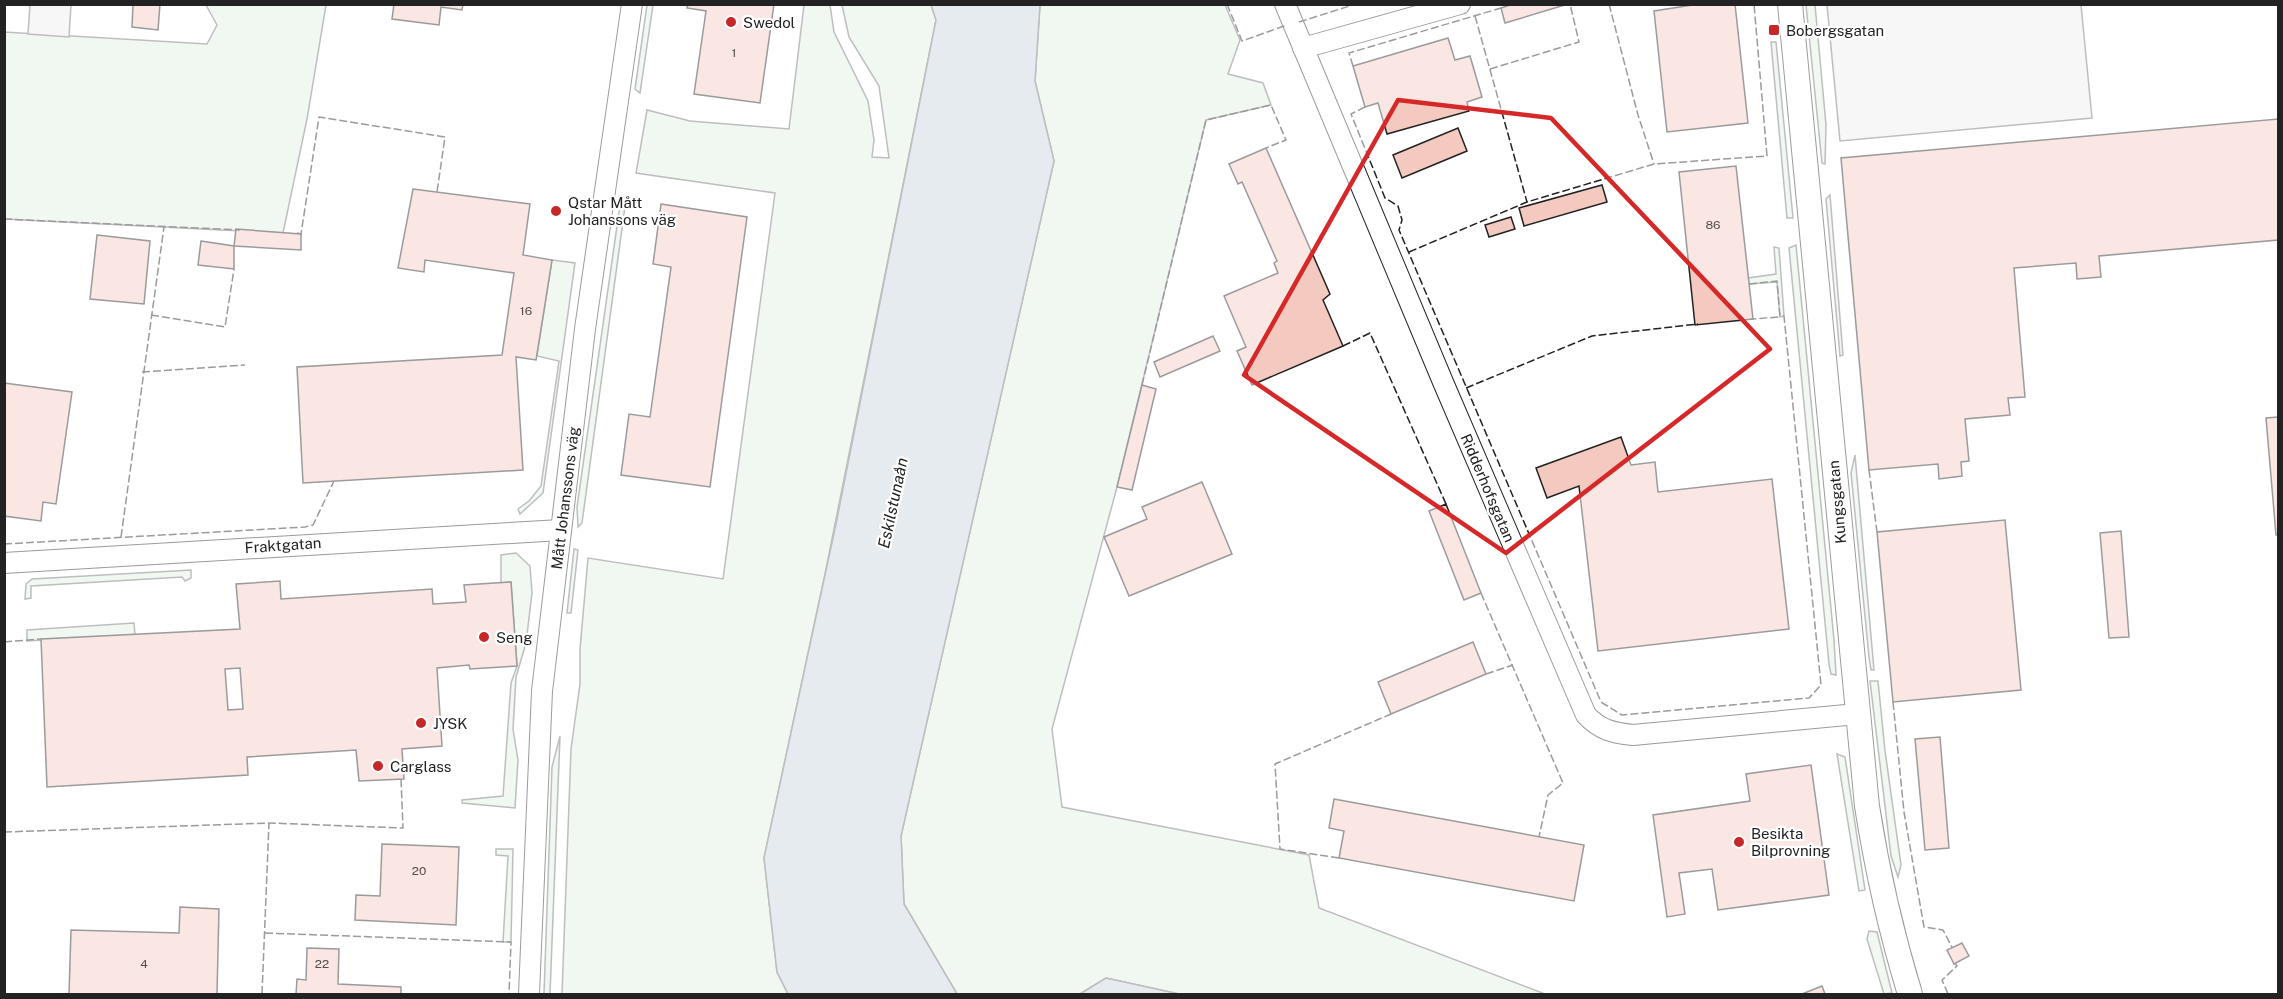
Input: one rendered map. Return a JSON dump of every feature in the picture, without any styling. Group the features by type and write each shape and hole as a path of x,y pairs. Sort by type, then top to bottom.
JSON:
{"main road":[{"name":"Kungsgatan","path":"1790,4 1857,714 1876,866 1896,950 1910,994"}],"street":[{"name":"Mått Johanssons väg","path":"529,994 542,691 585,329 632,4"},
{"name":"Ridderhofsgatan","path":"1285,4 1443,382 1586,715 1597,726 1612,733 1633,735 1857,714"},
{"path":"1303,48 1460,4"},
{"name":"Fraktgatan","path":"4,563 561,530"}],"highlighted area":[{"path":"1398,100 1551,118 1770,349 1506,553 1244,375"}],"green space":[{"path":"206,5 326,5 307,119 283,233 5,219 4,32 207,44 217,25"},
{"path":"647,5 653,5 640,93 635,89"},
{"path":"804,5 830,5 834,32 868,101 874,140 872,157 889,158 879,86 849,37 842,5 931,5 936,20 825,574 764,858 777,972 788,994 562,994 571,749 580,684 580,649 588,558 723,579 775,193 636,173 647,110 690,121 789,129"},
{"path":"1040,5 1225,5 1240,40 1228,74 1263,83 1271,105 1206,120 1117,487 1052,729 1062,807 1309,855 1319,908 1545,994 1179,994 1106,978 1080,994 957,994 904,904 901,836 1054,161 1035,81"},
{"path":"1806,5 1815,5 1826,125 1825,164 1822,163"},
{"path":"1771,42 1776,42 1793,218 1787,218"},
{"path":"1830,195 1843,355 1840,356 1826,199"},
{"path":"621,198 626,199 582,523 578,527 577,507"},
{"path":"1796,245 1836,675 1831,674 1829,664 1789,248"},
{"path":"1774,247 1779,248 1784,316 1780,317 1777,282 1749,284 1748,278 1776,274"},
{"path":"552,260 575,263 543,493 520,514 518,509 529,501 541,486 559,361 537,356"},
{"path":"1855,455 1874,670 1871,670 1869,657 1851,473"},
{"path":"574,549 578,550 571,613 567,613"},
{"path":"516,553 530,566 532,593 526,643 516,677 513,729 518,760 515,808 462,803 462,800 503,796 511,683 517,666 511,582 501,583 501,555"},
{"path":"191,570 191,578 185,581 182,577 31,586 31,598 25,599 26,584 32,579"},
{"path":"134,623 135,635 27,641 27,630"},
{"path":"1870,681 1878,681 1901,865 1898,877 1891,856"},
{"path":"560,736 550,994 544,994 552,767"},
{"path":"1837,754 1845,757 1865,890 1859,891"},
{"path":"496,849 513,849 511,942 503,942 508,856 496,855"},
{"path":"1869,931 1877,932 1892,993 1884,994 1867,939"}],"shaded area":[{"path":"30,5 71,5 69,37 28,34"},
{"path":"1827,5 2081,5 2092,118 1840,141"}],"water":[{"name":"Eskilstunaån","path":"931,5 1040,5 1035,81 1054,161 901,836 904,904 957,994 788,994 777,972 764,858 836,524 936,20"},
{"path":"1106,978 1179,994 1080,994"}],"building":[{"path":"133,4 160,4 158,30 132,27"},
{"path":"394,4 463,4 462,10 441,7 439,25 392,19"},
{"path":"688,4 774,4 760,103 694,94 706,11 687,8"},
{"path":"1513,4 1568,4 1505,23 1501,8"},
{"path":"1699,4 1735,4 1748,123 1667,132 1654,11"},
{"path":"1448,38 1455,60 1470,56 1482,97 1467,102 1469,111 1387,134 1378,103 1365,107 1353,66"},
{"path":"2278,119 2278,240 2099,256 2101,277 2077,279 2076,263 2014,268 2025,397 2008,398 2010,415 1965,419 1969,461 1961,462 1962,476 1939,479 1938,464 1869,470 1841,158"},
{"path":"1458,128 1467,151 1402,178 1393,155"},
{"path":"1266,148 1330,294 1323,300 1343,346 1252,385 1237,351 1246,347 1224,296 1278,273 1274,263 1277,261 1242,182 1238,184 1229,164"},
{"path":"1736,166 1753,319 1695,325 1679,172"},
{"path":"1602,185 1607,202 1524,226 1519,208"},
{"path":"413,189 530,204 523,255 552,260 536,360 516,357 523,470 303,483 297,367 502,355 514,273 425,260 424,272 398,268"},
{"path":"661,204 747,217 710,487 621,475 629,414 650,417 671,267 653,264"},
{"path":"1511,217 1515,229 1489,237 1485,225"},
{"path":"236,229 301,234 301,250 234,246"},
{"path":"97,235 150,241 144,304 90,299"},
{"path":"201,241 234,246 234,269 198,265"},
{"path":"1213,336 1220,351 1160,377 1154,362"},
{"path":"4,383 72,392 56,504 43,502 41,521 4,516"},
{"path":"1142,385 1156,389 1132,490 1117,487"},
{"path":"2278,417 2278,535 2276,535 2266,418"},
{"path":"1621,437 1631,465 1655,462 1658,492 1772,479 1789,629 1598,651 1579,486 1547,498 1536,468"},
{"path":"1202,482 1232,554 1129,596 1104,537 1147,519 1142,507"},
{"path":"1446,504 1481,593 1464,600 1429,511"},
{"path":"2005,520 2021,690 1893,702 1877,532"},
{"path":"2121,531 2129,637 2109,638 2100,533"},
{"path":"280,581 281,599 432,589 433,604 466,602 464,585 511,582 517,666 470,669 469,665 437,668 442,746 402,749 404,779 359,781 356,750 247,757 248,775 47,787 41,639 240,629 236,584","holes":["240,668 243,709 228,710 225,669"]},
{"path":"1473,642 1486,674 1391,714 1378,682"},
{"path":"1940,737 1949,848 1925,850 1915,739"},
{"name":"Besikta Bilprovning","path":"1811,765 1829,895 1718,910 1712,869 1679,873 1685,914 1667,917 1653,815 1750,801 1746,774"},
{"path":"1334,799 1584,845 1574,901 1339,858 1344,831 1329,828"},
{"path":"382,844 459,847 456,925 355,920 356,895 380,896"},
{"path":"180,907 219,909 217,994 69,994 71,930 179,933"},
{"path":"1962,943 1969,956 1954,964 1947,950"},
{"path":"307,948 339,949 338,984 401,987 401,994 296,994 297,979 306,980"},
{"path":"1822,986 1825,994 1802,994"}],"fence":[{"path":"1227,4 1242,41 1287,25"},
{"path":"1299,22 1356,4"},
{"path":"1490,69 1579,42 1570,4"},
{"path":"1609,4 1638,115 1654,164"},
{"path":"1409,252 1527,202 1654,164 1767,156 1754,4"},
{"path":"1353,66 1349,53 1501,8"},
{"path":"1475,16 1527,202"},
{"path":"1142,385 1206,120 1271,105 1286,140 1266,148"},
{"path":"1365,107 1351,114 1385,198 1398,206 1402,220 1399,230 1601,702 1622,715 1809,698 1821,685 1784,316 1780,317"},
{"path":"297,233 301,234 319,117 445,137 437,192"},
{"path":"4,219 240,230"},
{"path":"121,537 164,227"},
{"path":"151,315 225,327 234,269"},
{"path":"1749,284 1777,281 1780,317 1751,319"},
{"path":"1466,388 1592,336 1698,324"},
{"path":"1343,346 1370,333 1446,504"},
{"path":"142,372 245,365"},
{"path":"1869,470 1877,532"},
{"path":"4,544 305,527 313,525 334,481"},
{"path":"1481,593 1563,783 1548,795 1539,837"},
{"path":"4,642 41,639"},
{"path":"1486,674 1513,665"},
{"path":"1893,702 1904,812 1924,927 1943,930 1952,947"},
{"path":"1339,858 1280,849 1275,764 1391,714"},
{"path":"4,832 269,823 403,828 401,779"},
{"path":"262,994 269,823"},
{"path":"265,933 511,942 509,994"},
{"path":"1948,994 1942,980 1957,966 1955,963"}],"place":[{"name":"Swedol","path":"731,22"},
{"name":"Bobergsgatan","path":"1774,30"},
{"name":"Qstar Mått Johanssons väg","path":"556,211"},
{"name":"Seng","path":"484,637"},
{"name":"JYSK","path":"421,723"},
{"name":"Carglass","path":"378,766"},
{"name":"Besikta Bilprovning","path":"1739,842"}]}
